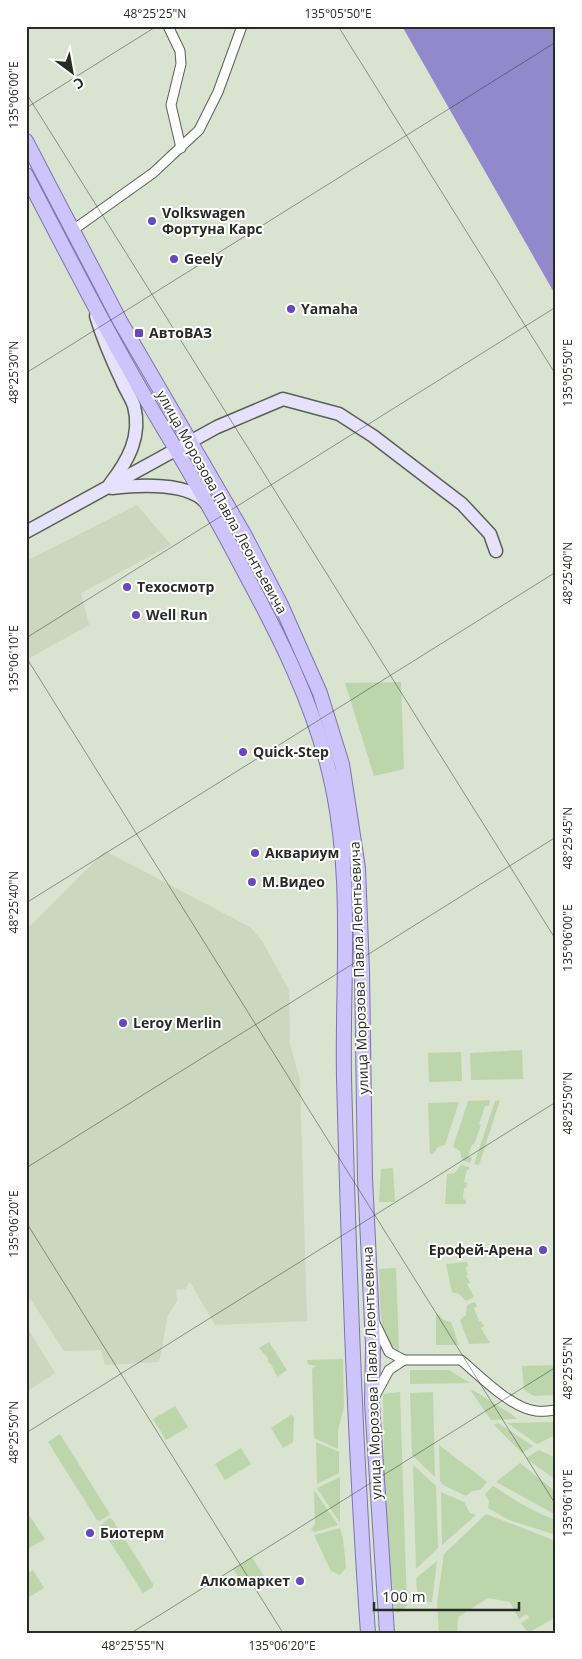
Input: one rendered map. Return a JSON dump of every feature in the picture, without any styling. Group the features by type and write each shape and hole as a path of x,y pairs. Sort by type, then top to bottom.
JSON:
{"main road":[{"name":"улица Морозова Павла Леонтьевича","path":"26,141 120,321 244,534 296,636 320,693 342,764 358,868 372,1403 387,1633"},
{"name":"улица Морозова Павла Леонтьевича","path":"26,175 90,298 197,484 277,632 304,693 329,770 337,812 344,882 345,1120 368,1633"},
{"path":"90,298 101,333 133,404 137,420 136,435 131,450 124,466 108,488"},
{"path":"26,532 217,427 283,399 323,408 339,414 373,436 462,504 490,534 496,551"},
{"path":"108,488 151,485 187,491 207,504 225,536"}],"street":[{"path":"168,26 180,51 181,64 172,105 181,148"},
{"path":"72,230 153,173 198,130 218,92 242,26"},
{"path":"370,1310 380,1338 389,1352 404,1360 461,1360 487,1383 520,1405 535,1411 556,1410"},
{"path":"372,1403 389,1370 404,1360"}],"shaded area":[{"path":"402,26 556,26 556,296"},
{"path":"137,505 171,545 81,593 89,625 26,660 26,561"},
{"path":"401,682 404,769 374,776 345,683"},
{"path":"105,851 250,927 262,941 289,990 290,1044 300,1081 307,1321 215,1325 190,1282 185,1289 176,1290 177,1301 168,1315 159,1362 105,1365 101,1350 64,1351 26,1292 26,930"},
{"path":"522,1050 523,1079 471,1080 470,1053"},
{"path":"461,1052 462,1081 429,1082 428,1053"},
{"path":"490,1100 489,1106 485,1106 479,1124 481,1125 474,1145 472,1144 468,1157 472,1158 470,1163 462,1160 460,1151 453,1147 468,1101"},
{"path":"500,1100 479,1165 474,1164 495,1101"},
{"path":"459,1102 445,1145 438,1147 433,1154 430,1154 428,1103"},
{"path":"461,1165 469,1167 464,1182 467,1183 466,1188 464,1188 463,1199 466,1200 466,1204 445,1204 447,1174 455,1173"},
{"path":"393,1168 395,1202 379,1202 381,1169"},
{"path":"467,1262 468,1266 465,1267 468,1275 466,1275 470,1283 467,1284 474,1297 466,1301 459,1294 452,1292 446,1264"},
{"path":"396,1268 399,1350 397,1351 390,1344 383,1324 379,1269"},
{"path":"475,1302 477,1306 474,1308 479,1321 484,1326 481,1328 490,1343 469,1344 460,1320 466,1315 467,1305"},
{"path":"436,1314 444,1320 451,1322 459,1345 436,1345"},
{"path":"26,1326 55,1373 26,1392"},
{"path":"269,1342 287,1370 277,1377 271,1364 268,1362 268,1358 259,1348"},
{"path":"343,1359 344,1407 338,1430 338,1449 314,1438 312,1369 316,1366 308,1364 307,1360"},
{"path":"556,1365 556,1395 534,1396 524,1390 522,1366"},
{"path":"410,1370 449,1370 470,1383 410,1384"},
{"path":"473,1390 517,1419 491,1420 471,1391"},
{"path":"400,1392 407,1606 398,1613 395,1611 385,1522 383,1394"},
{"path":"433,1392 435,1477 412,1455 410,1393"},
{"path":"175,1406 188,1427 166,1440 153,1419"},
{"path":"291,1415 294,1417 293,1442 283,1448 271,1428"},
{"path":"556,1422 556,1435 537,1444 507,1423"},
{"path":"498,1423 533,1446 522,1453 494,1425"},
{"path":"60,1434 110,1514 100,1521 97,1520 48,1442"},
{"path":"316,1442 339,1452 339,1473 317,1484"},
{"path":"439,1445 487,1482 480,1490 472,1491 466,1496 443,1485 440,1481"},
{"path":"241,1448 251,1464 225,1480 215,1464"},
{"path":"539,1450 556,1458 556,1480 526,1458"},
{"path":"520,1463 556,1492 556,1515 496,1482"},
{"path":"413,1465 436,1486 438,1548 416,1569"},
{"path":"340,1477 340,1523 317,1488"},
{"path":"493,1486 531,1509 556,1520 556,1535 509,1520 488,1508 489,1501 485,1494"},
{"path":"314,1490 338,1525 315,1532 311,1530 315,1524"},
{"path":"441,1492 464,1502 470,1513 476,1515 442,1545"},
{"path":"486,1514 556,1541 556,1617 528,1633 521,1623 529,1618 527,1614 519,1619 510,1602 488,1598 458,1617 457,1633 439,1633 437,1603 444,1554"},
{"path":"29,1515 45,1539 26,1550 26,1517"},
{"path":"109,1518 112,1519 153,1584 153,1587 143,1593 100,1526"},
{"path":"340,1528 346,1567 340,1575 331,1571 314,1535"},
{"path":"252,1557 264,1576 245,1588 233,1569"},
{"path":"437,1561 432,1602 418,1602 416,1578"},
{"path":"33,1570 44,1588 26,1599 26,1574"}],"place":[{"name":"Volkswagen Фортуна Карс","path":"152,221"},
{"name":"Geely","path":"174,259"},
{"name":"Yamaha","path":"291,309"},
{"name":"АвтоВАЗ","path":"139,333"},
{"name":"Техосмотр","path":"127,587"},
{"name":"Well Run","path":"136,615"},
{"name":"Quick-Step","path":"243,752"},
{"name":"Аквариум","path":"255,853"},
{"name":"М.Видео","path":"252,882"},
{"name":"Leroy Merlin","path":"123,1023"},
{"name":"Ерофей-Арена","path":"543,1250"},
{"name":"Биотерм","path":"90,1533"},
{"name":"Алкомаркет","path":"300,1581"}]}
